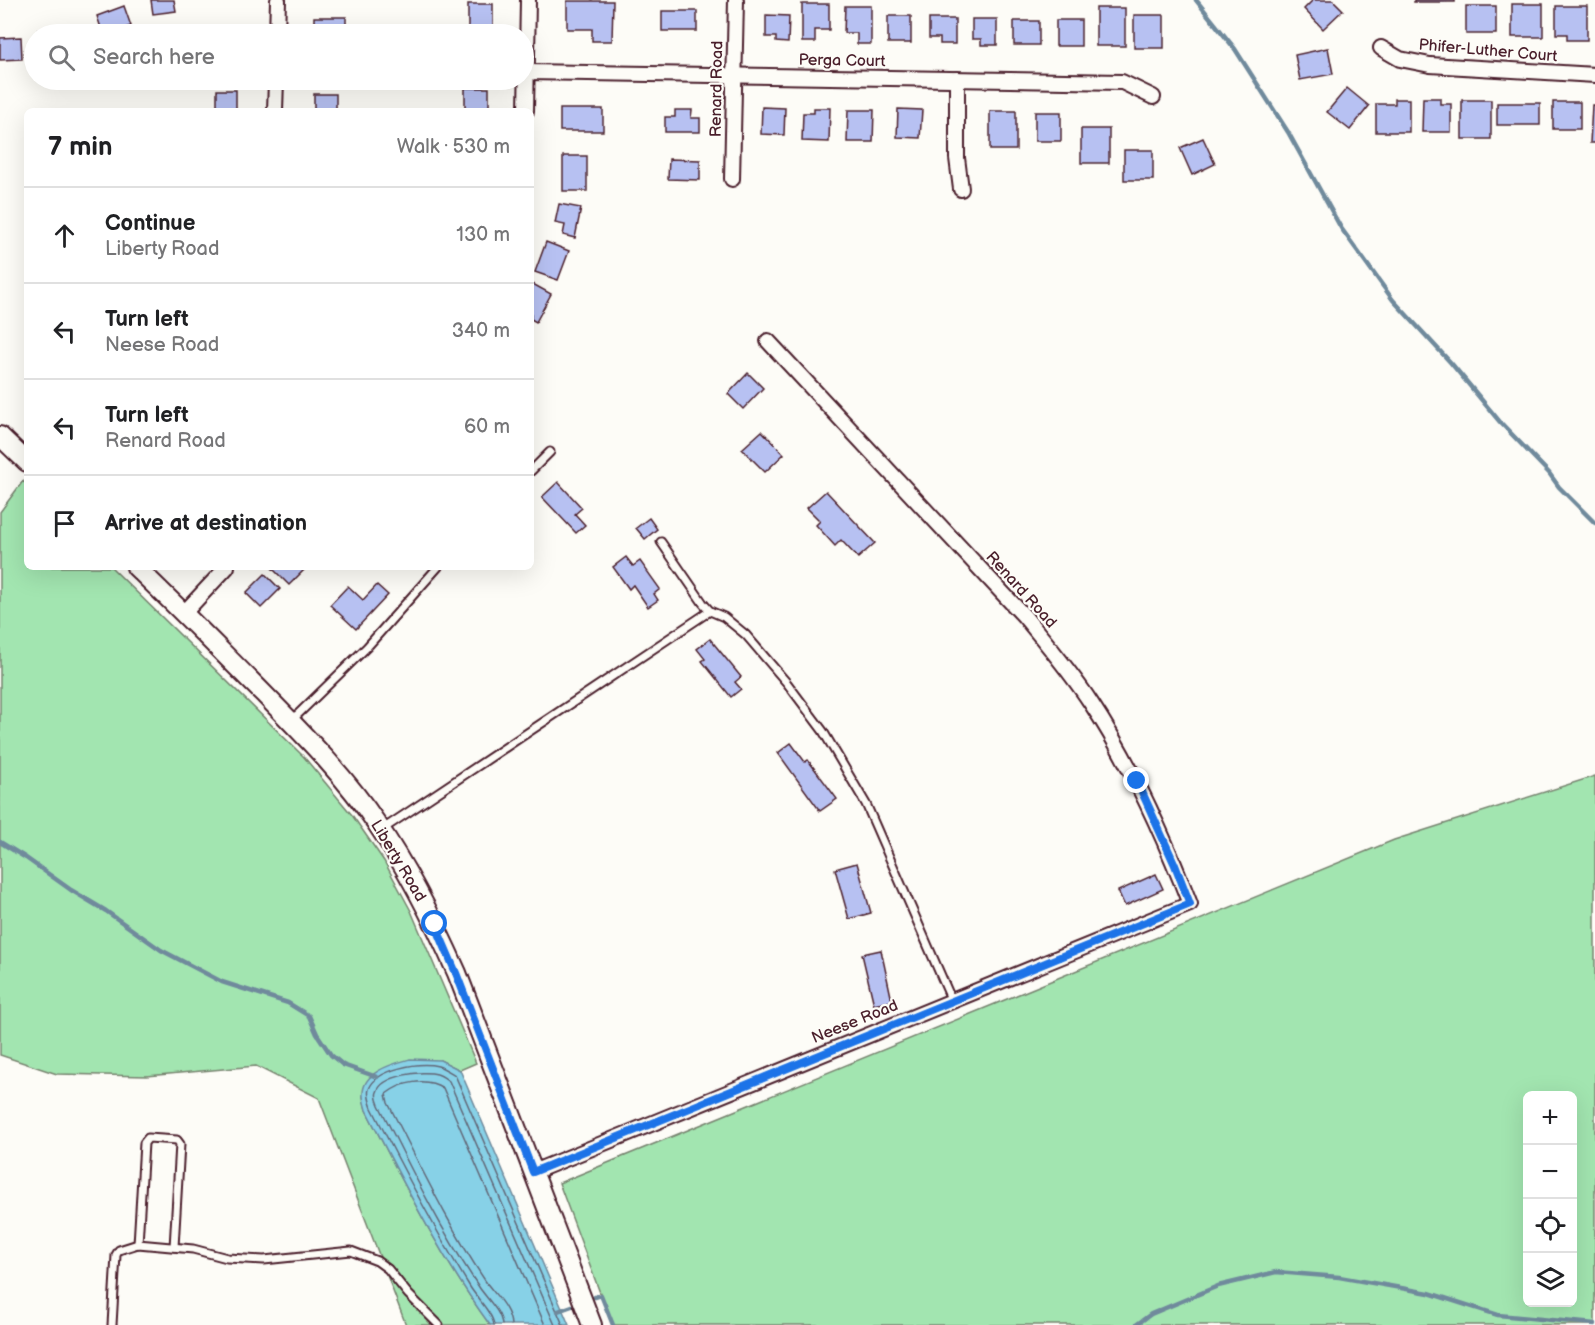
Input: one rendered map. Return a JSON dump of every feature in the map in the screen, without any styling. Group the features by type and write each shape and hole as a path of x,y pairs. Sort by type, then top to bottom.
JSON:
{"street":[{"path":"277,24 278,0"},
{"path":"527,24 528,0"},
{"name":"Renard Road","path":"732,178 736,0"},
{"name":"Phifer-Luther Court","path":"1381,48 1400,59 1430,65 1595,75"},
{"name":"Perga Court","path":"534,72 1122,82 1153,97"},
{"path":"957,79 957,158 961,189"},
{"path":"275,108 276,90"},
{"path":"526,90 526,108"},
{"name":"Renard Road","path":"768,341 1054,651 1090,701 1137,781 1190,904"},
{"path":"0,436 24,459"},
{"name":"Liberty Road","path":"139,570 290,721 343,780 381,831 409,876 435,924 456,973 592,1325"},
{"path":"184,613 224,570"},
{"name":"Neese Road","path":"533,1172 1190,904"}],"lane":[{"path":"534,468 550,452"},
{"path":"661,542 703,603 746,635 823,730 866,804 952,1000"},
{"path":"290,721 367,647 435,570"},
{"path":"381,831 520,740 710,610"},
{"path":"138,1244 144,1143 148,1138 177,1140 180,1144 174,1247"},
{"path":"112,1325 116,1256 118,1250 138,1244 193,1249 226,1258 264,1260 351,1251 377,1261 388,1269 408,1294 439,1325"}],"green space":[{"path":"23,481 24,570 114,570 304,757 352,815 384,861 411,911 476,1063 460,1070 440,1060 363,1096 366,1110 439,1247 490,1325 406,1325 319,1098 256,1066 147,1076 57,1074 0,1055 0,512"},
{"path":"1595,776 1595,1325 612,1325 559,1183 1394,840"}],"water":[{"path":"410,1059 440,1060 460,1070 569,1325 490,1325 455,1274 380,1138 363,1099 364,1088 372,1075 379,1070"}],"building":[{"path":"151,0 174,0 176,11 153,14"},
{"path":"1313,0 1333,0 1343,10 1323,29 1304,9"},
{"path":"1414,0 1455,0 1455,2 1414,2"},
{"path":"567,1 613,1 612,41 592,41 592,29 567,29"},
{"path":"468,4 493,4 493,24 468,24"},
{"path":"802,4 829,4 829,30 815,30 815,42 802,42"},
{"path":"1512,4 1543,4 1543,37 1512,37"},
{"path":"124,6 130,24 100,24 97,16"},
{"path":"845,6 871,6 871,44 857,44 857,33 844,33"},
{"path":"1466,6 1496,6 1496,34 1466,34"},
{"path":"1556,6 1587,6 1587,40 1567,40 1567,34 1556,34"},
{"path":"1096,8 1125,8 1125,46 1096,46"},
{"path":"662,11 697,11 697,31 662,31"},
{"path":"766,15 789,16 788,43 776,42 776,37 766,37"},
{"path":"1134,15 1164,15 1164,48 1134,48"},
{"path":"888,16 911,16 911,43 888,43"},
{"path":"314,17 346,17 346,24 314,24"},
{"path":"929,19 955,19 955,44 940,44 940,38 929,38"},
{"path":"972,19 997,19 997,45 981,45 981,39 972,39"},
{"path":"1056,20 1081,20 1081,46 1056,46"},
{"path":"1014,21 1039,21 1039,45 1014,45"},
{"path":"21,37 22,59 0,60 0,38"},
{"path":"1328,48 1333,74 1300,80 1295,55"},
{"path":"1347,88 1369,106 1350,130 1327,112"},
{"path":"217,90 236,90 236,108 217,108"},
{"path":"465,90 489,90 489,108 465,108"},
{"path":"314,94 336,94 336,108 314,108"},
{"path":"1423,98 1440,98 1440,104 1451,104 1451,132 1422,132"},
{"path":"1395,99 1409,99 1409,132 1376,132 1376,104 1395,104"},
{"path":"1462,100 1491,100 1491,139 1462,139"},
{"path":"1553,102 1580,102 1580,129 1553,129"},
{"path":"1497,103 1540,103 1540,125 1497,125"},
{"path":"1592,105 1595,105 1595,143 1590,143"},
{"path":"762,107 785,108 784,135 761,134"},
{"path":"814,108 830,108 829,142 802,141 803,113 814,113"},
{"path":"560,109 603,109 603,131 560,131"},
{"path":"898,109 922,110 920,138 897,137"},
{"path":"675,110 692,110 691,118 700,118 700,132 665,132 665,117 675,117"},
{"path":"848,110 874,110 873,142 847,142"},
{"path":"990,111 1016,111 1016,150 990,150"},
{"path":"1035,112 1061,112 1061,141 1035,141"},
{"path":"1081,129 1109,129 1109,163 1081,163"},
{"path":"1203,138 1215,164 1192,175 1180,148"},
{"path":"1124,150 1153,150 1153,180 1124,180"},
{"path":"563,156 587,156 587,191 563,191"},
{"path":"669,159 700,160 700,180 668,179"},
{"path":"559,204 581,208 575,238 563,235 565,225 555,223"},
{"path":"546,242 569,251 558,280 535,272"},
{"path":"534,285 551,294 536,322 534,321"},
{"path":"748,373 763,388 743,409 728,394"},
{"path":"762,431 784,454 765,472 742,449"},
{"path":"558,482 582,508 575,514 585,525 576,533 542,497"},
{"path":"826,491 875,543 858,558 841,540 835,546 816,525 820,521 807,508"},
{"path":"649,518 657,529 645,539 636,528"},
{"path":"626,557 633,566 640,561 660,589 654,594 658,600 648,607 633,585 629,589 613,567"},
{"path":"274,570 304,570 289,585"},
{"path":"265,574 280,589 261,608 246,593"},
{"path":"377,585 388,595 356,629 330,605 348,586 363,600"},
{"path":"710,639 741,677 735,682 741,689 731,697 702,661 705,659 697,649"},
{"path":"791,743 805,762 808,760 837,799 820,811 778,753"},
{"path":"857,863 871,913 849,919 835,869"},
{"path":"1156,874 1163,889 1125,906 1118,891"},
{"path":"881,950 892,1001 874,1005 862,954"}],"waterway":[{"path":"1196,0 1235,49 1288,132 1341,228 1393,300 1451,363 1500,422 1595,523"},
{"path":"0,842 161,950 222,982 288,1003 309,1016 317,1034 331,1055 343,1065 377,1077"},
{"path":"1136,1325 1151,1314 1218,1286 1276,1272 1339,1277 1429,1293 1498,1315 1595,1324"},
{"path":"595,1297 601,1295 613,1325"},
{"path":"558,1311 572,1306"}],"route":[{"path":"435,924 533,1172 1190,904 1137,781"}]}
